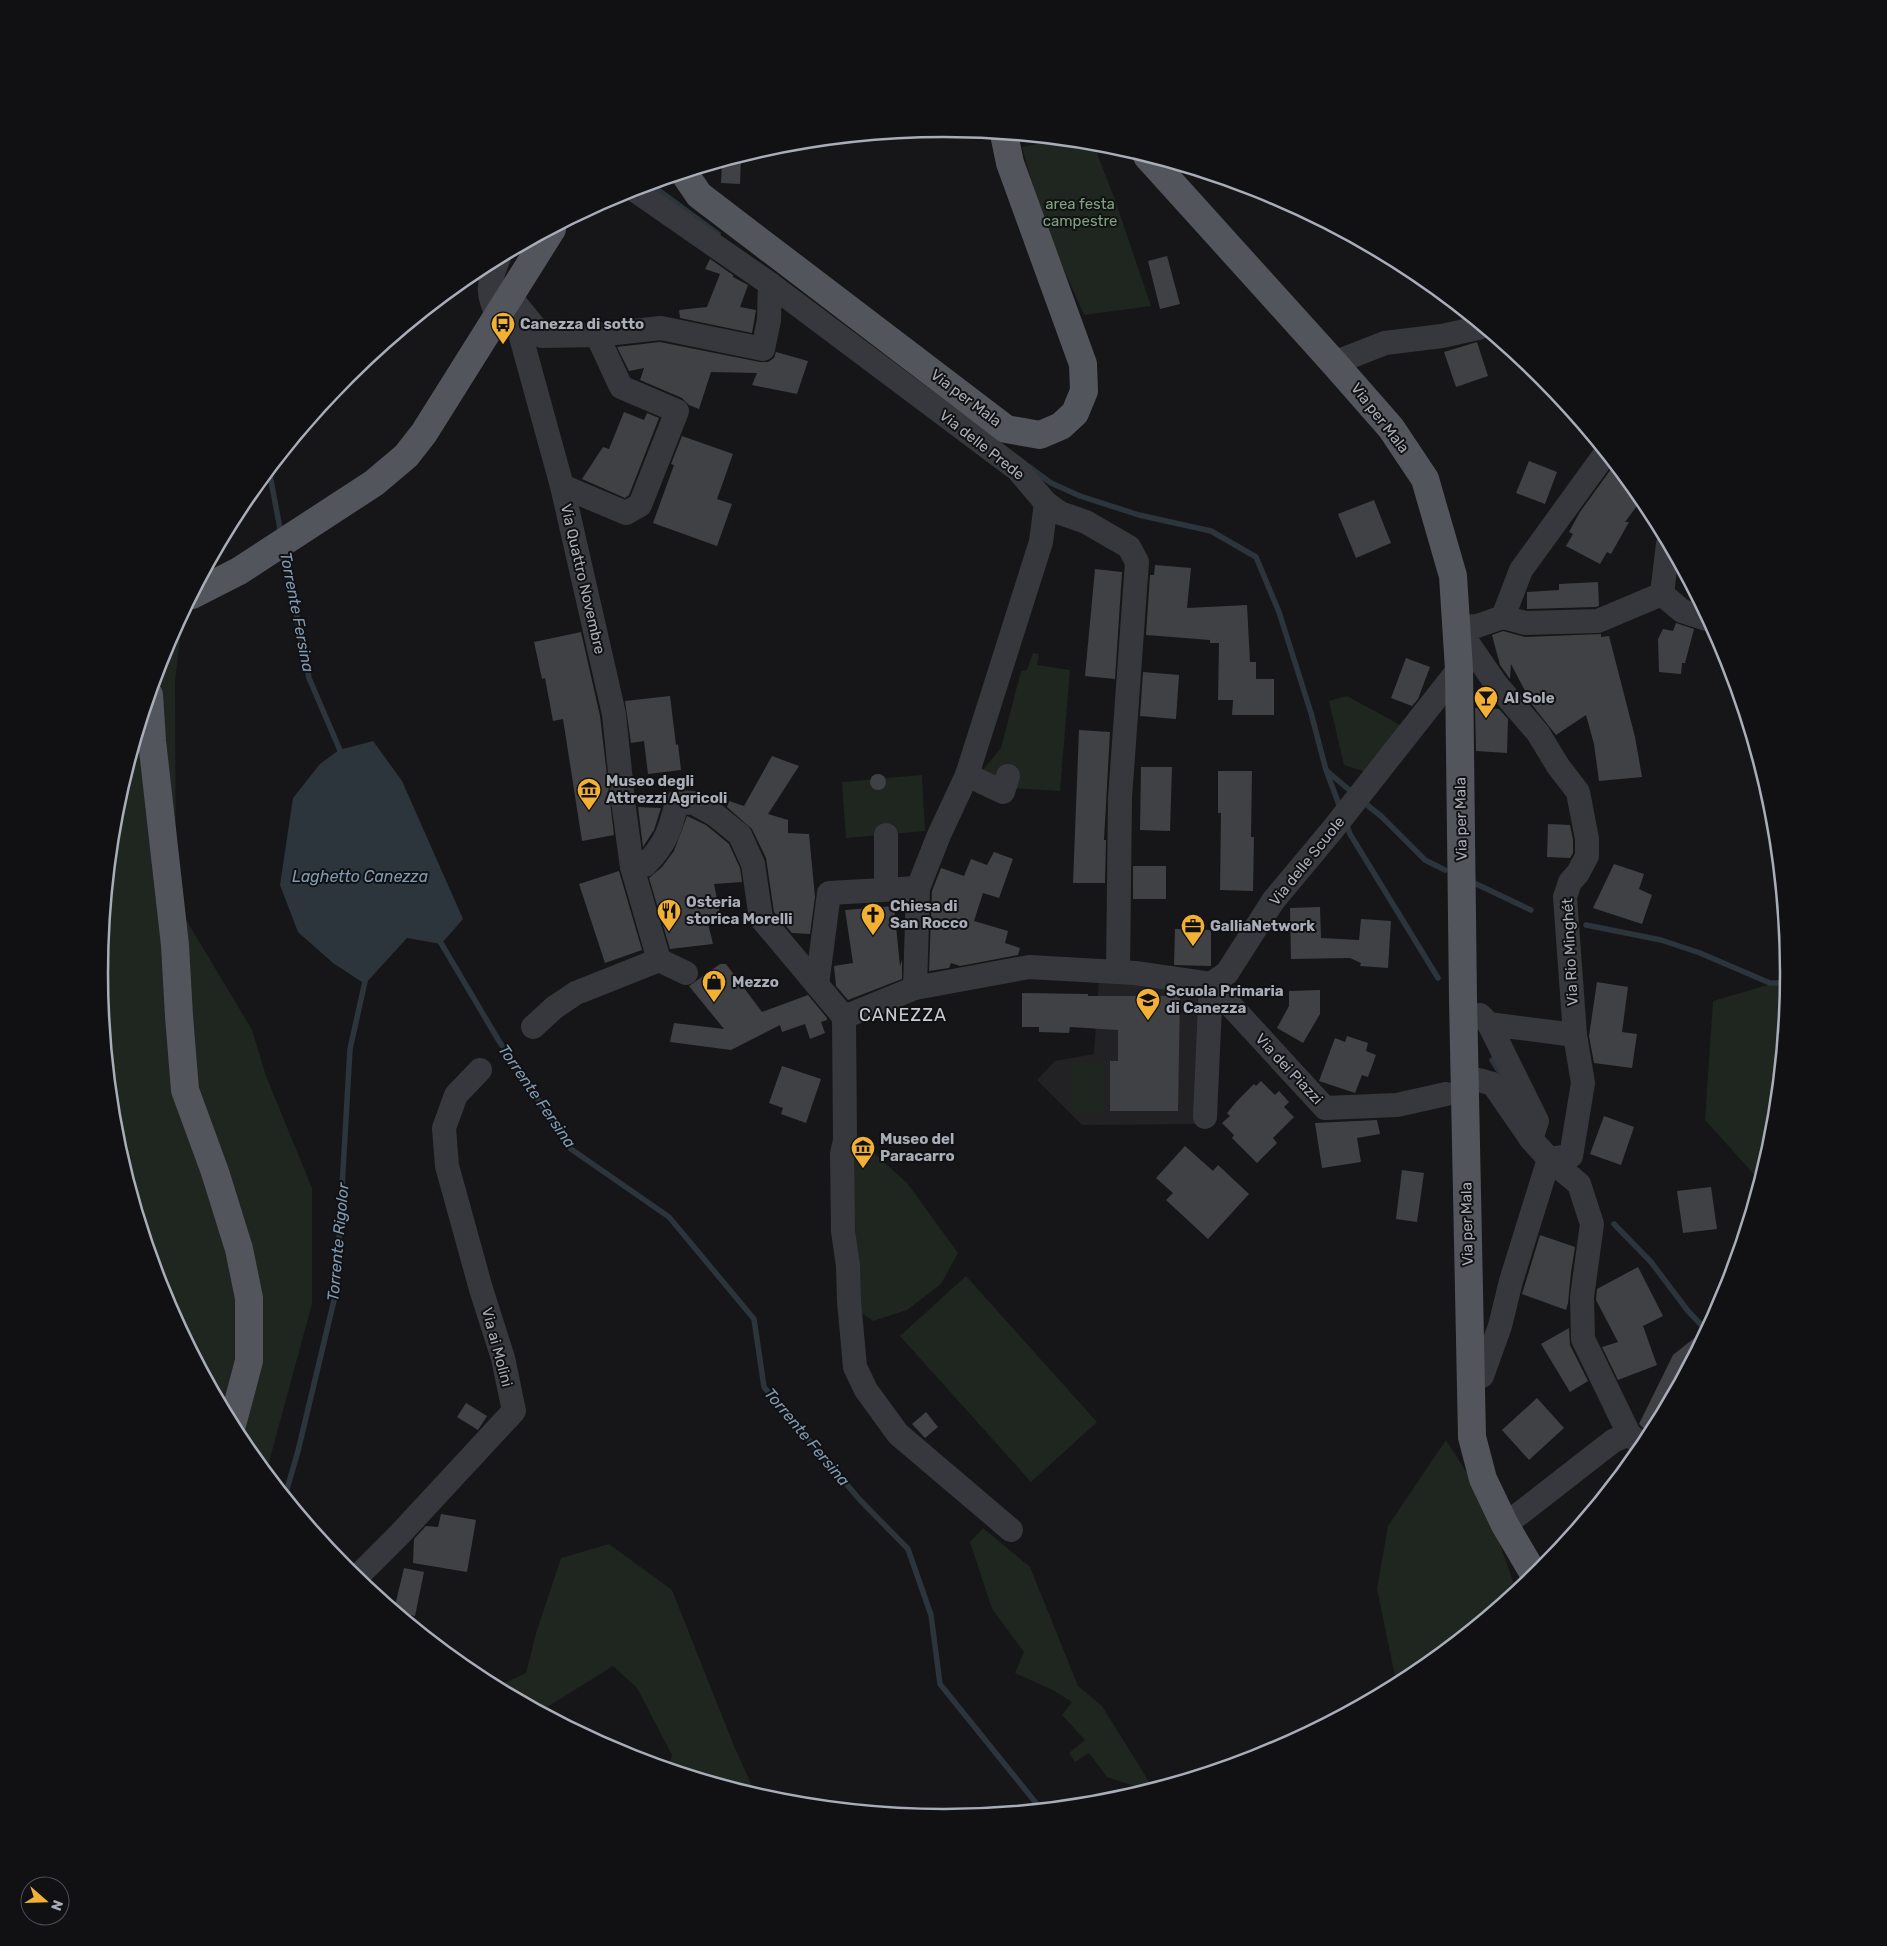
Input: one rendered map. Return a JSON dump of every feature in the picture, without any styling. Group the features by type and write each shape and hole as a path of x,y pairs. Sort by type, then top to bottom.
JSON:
{"main road":[{"name":"Via per Mala","path":"687,177 699,194 1006,429 1040,435 1061,426 1075,413 1084,391 1083,364 1010,163 1005,140"},
{"name":"Via per Mala","path":"1153,163 1391,428 1425,479 1453,576 1458,627 1459,669 1463,998 1472,1437 1483,1479 1505,1525 1530,1569"},
{"path":"201,591 239,571 374,483 406,456 418,441 546,238"},
{"path":"150,709 175,945 185,1090 215,1172 239,1249 250,1298 249,1361 235,1415"}],"street":[{"name":"Via delle Prede","path":"641,194 770,284 1018,470 1046,503 1060,513 1086,522 1129,547 1137,562 1120,798 1118,972"},
{"name":"Via Quattro Novembre","path":"494,268 489,282 491,302 504,306 562,486 614,714 632,867 659,960"},
{"path":"504,306 542,336 597,335 661,328 764,349 770,320 770,284"},
{"path":"1334,363 1385,343 1442,336 1475,329"},
{"path":"562,486 626,513 640,505 677,411 621,387 597,335"},
{"path":"1503,617 1521,570 1602,458"},
{"path":"915,988 918,888 939,835 967,775 1042,542 1046,503"},
{"path":"1662,594 1667,555"},
{"path":"1458,627 1477,626 1503,617 1525,623 1598,621 1662,594"},
{"path":"1662,594 1682,611 1699,617"},
{"name":"Via Rio Minghét","path":"1458,627 1496,684 1538,733 1558,766 1578,792 1587,839 1587,856 1578,873 1570,882 1565,897 1575,1035 1582,1083 1571,1156 1549,1159"},
{"name":"Via delle Scuole","path":"1211,984 1227,973 1273,901 1363,792 1459,669"},
{"path":"967,775 1003,792 1008,776"},
{"path":"632,867 645,866 662,846 669,833 677,802 694,802 714,814 740,835 753,864 761,918 844,1018 844,1140 842,1154 844,1232 855,1367 866,1390 898,1434 1011,1530"},
{"path":"886,835 886,889"},
{"path":"817,985 829,893 918,888"},
{"path":"533,1027 555,1007 576,993 659,960 686,974"},
{"path":"844,1018 915,988 1029,967 1135,973 1211,984 1205,1117"},
{"name":"Via dei Piazzi","path":"1211,984 1325,1108 1397,1105 1446,1094"},
{"path":"1463,998 1489,1024 1537,1121 1531,1139"},
{"path":"1489,1024 1575,1035"},
{"name":"Via ai Molini","path":"361,1573 400,1534 514,1411 503,1358 481,1289 447,1166 444,1128 456,1095 480,1070"},
{"path":"1479,1080 1493,1084 1531,1139 1549,1159 1579,1184 1592,1224 1582,1298 1584,1339 1636,1440 1614,1441 1505,1525"},
{"path":"1471,1380 1482,1376 1500,1326 1511,1281 1549,1159"}],"shaded area":[{"name":"Scuola Primaria di Canezza","path":"1099,979 1201,989 1196,1124 1082,1125 1037,1080 1055,1061 1094,1054"}],"green space":[{"name":"area festa campestre","path":"1042,143 1096,151 1151,306 1084,315 1044,224 1022,147"},
{"path":"181,632 175,681 176,903 252,1030 266,1076 312,1188 312,1304 268,1465 248,1437 220,1391 194,1343 171,1293 152,1242 136,1189 124,1136 109,1028 109,918 124,810 136,757 152,704"},
{"path":"1033,653 1039,654 1037,665 1070,670 1060,791 1012,788 982,771 1001,748 1021,671 1027,670"},
{"path":"1347,696 1402,726 1366,772 1344,765 1329,701"},
{"path":"922,775 925,831 846,838 842,782"},
{"path":"1780,981 1778,1028 1772,1082 1754,1175 1705,1120 1713,1001"},
{"path":"1072,1063 1103,1063 1103,1112 1072,1112"},
{"path":"867,1147 907,1183 958,1253 941,1284 907,1310 873,1321 859,1311 852,1161"},
{"path":"966,1276 1097,1422 1031,1482 900,1336"},
{"path":"1446,1440 1485,1502 1514,1584 1495,1602 1452,1636 1395,1676 1377,1589 1388,1526"},
{"path":"983,1528 1030,1567 1078,1686 1102,1706 1150,1783 1136,1786 1107,1777 1089,1753 1075,1762 1069,1753 1085,1740 1062,1715 1072,1702 1053,1690 1015,1673 1024,1652 992,1609 970,1542"},
{"path":"609,1544 672,1590 734,1746 752,1787 727,1781 670,1763 672,1755 637,1688 613,1666 546,1708 504,1683 526,1673 537,1630 561,1558"}],"water":[{"name":"Laghetto Canezza","path":"373,741 402,781 463,919 441,944 407,938 365,984 333,963 298,932 280,885 293,798 320,764 339,750"}],"building":[{"path":"741,162 740,184 721,183 722,167"},
{"path":"1167,256 1180,304 1160,309 1148,261"},
{"path":"710,259 733,275 733,277 748,285 740,307 756,310 752,333 680,318 679,310 707,307 720,274 705,269"},
{"path":"660,342 760,362 768,362 774,358 776,352 808,361 797,394 752,385 757,373 711,372 699,409 689,405 682,398 640,380 644,368 629,371 617,347"},
{"path":"1477,342 1488,376 1456,387 1444,352"},
{"path":"624,412 644,420 647,413 659,418 629,495 625,498 582,479 603,447 609,449"},
{"path":"682,436 733,454 717,499 732,504 717,546 653,523 674,465 671,464"},
{"path":"1529,461 1557,472 1545,504 1516,493"},
{"path":"1611,469 1637,506 1625,522 1629,522 1611,554 1607,552 1600,564 1566,546 1573,534 1569,532 1580,512"},
{"path":"1374,500 1391,543 1356,558 1338,514"},
{"path":"1155,565 1191,568 1187,608 1247,605 1250,662 1256,662 1256,679 1274,679 1274,715 1232,715 1233,700 1218,700 1219,643 1210,643 1210,640 1146,635 1150,575 1154,575"},
{"path":"1095,569 1122,572 1115,679 1085,676"},
{"path":"1598,582 1599,606 1527,609 1527,592 1559,590 1559,584"},
{"path":"1676,623 1694,629 1685,663 1682,663 1681,674 1659,672 1658,639 1663,629 1673,631"},
{"path":"1503,631 1525,637 1601,634 1601,637 1609,636 1635,737 1642,777 1599,781 1594,744 1586,715 1556,735 1533,706 1511,664 1510,679 1500,665 1492,635"},
{"path":"581,632 600,716 614,835 582,841 563,719 553,721 545,678 542,679 534,642"},
{"path":"1406,658 1430,667 1418,699 1412,706 1391,698"},
{"path":"1143,672 1179,675 1176,719 1140,716"},
{"path":"670,696 681,770 648,774 644,741 631,743 625,701"},
{"path":"1475,708 1499,709 1508,719 1507,753 1476,751"},
{"path":"1079,730 1110,732 1104,840 1106,840 1105,883 1073,883"},
{"path":"772,756 799,766 768,814 788,820 788,833 809,834 815,897 810,934 792,933 774,912 766,858 752,829 727,807 729,801 744,806"},
{"path":"1141,767 1172,767 1170,831 1140,830"},
{"path":"1218,771 1252,771 1251,837 1254,837 1253,891 1220,890 1221,813 1218,813"},
{"path":"878,774 884,776 886,782 884,788 878,790 872,788 870,782 872,776"},
{"path":"638,807 661,808 654,830 643,847"},
{"path":"687,816 706,825 729,844 740,868 742,882 714,884 720,914 706,915 713,944 670,949 649,878 662,867 674,851"},
{"path":"1548,824 1570,825 1573,853 1570,858 1547,857"},
{"path":"994,852 1013,859 999,898 983,893 974,921 1008,931 1005,943 1020,948 1018,955 960,966 951,963 949,968 929,971 932,891 941,868 964,876 971,859 987,865"},
{"path":"1614,864 1644,874 1639,889 1652,895 1642,924 1593,908"},
{"path":"1133,866 1166,866 1166,899 1133,899"},
{"path":"619,871 642,950 605,963 579,884"},
{"name":"Chiesa di San Rocco","path":"894,906 900,966 902,960 902,979 848,1000 836,986 834,966 853,963 845,910"},
{"path":"1320,907 1321,938 1359,940 1361,919 1391,921 1388,968 1360,966 1361,963 1350,958 1291,959 1290,908"},
{"name":"GalliaNetwork","path":"1175,929 1211,930 1211,966 1174,965"},
{"path":"720,964 726,964 762,1012 808,995 827,1018 827,1020 821,1022 825,1033 810,1039 805,1024 782,1032 780,1025 731,1050 670,1042 674,1023 724,1029 689,986"},
{"path":"1597,982 1628,987 1622,1032 1637,1034 1632,1068 1594,1063 1589,1036"},
{"path":"1320,990 1320,1014 1303,1043 1277,1028 1289,1006 1289,991"},
{"path":"1022,993 1088,994 1088,996 1180,996 1178,1111 1110,1111 1110,1061 1118,1061 1118,1030 1070,1027 1069,1033 1039,1032 1039,1027 1022,1027"},
{"path":"1347,1036 1368,1043 1366,1051 1376,1055 1368,1077 1362,1075 1355,1093 1319,1081 1335,1038 1345,1042"},
{"path":"782,1066 821,1079 806,1123 781,1114 783,1108 769,1103"},
{"path":"1261,1081 1275,1095 1279,1091 1289,1102 1284,1107 1294,1117 1273,1138 1277,1143 1257,1163 1232,1138 1234,1135 1222,1123 1230,1116 1227,1113 1237,1101 1254,1084 1256,1086"},
{"path":"1604,1116 1634,1127 1621,1165 1590,1154"},
{"path":"1377,1120 1380,1134 1357,1138 1361,1162 1322,1168 1315,1123"},
{"path":"1185,1146 1213,1171 1218,1165 1249,1194 1208,1239 1166,1200 1173,1193 1156,1178"},
{"path":"1402,1170 1424,1173 1417,1222 1396,1219"},
{"path":"1711,1187 1717,1229 1683,1233 1677,1191"},
{"path":"1540,1235 1575,1247 1566,1310 1522,1294"},
{"path":"1638,1267 1663,1316 1643,1326 1657,1365 1618,1380 1602,1347 1618,1342 1596,1300 1597,1289"},
{"path":"1569,1328 1570,1345 1588,1381 1570,1392 1541,1344"},
{"path":"1696,1337 1644,1429 1639,1424 1673,1355"},
{"path":"1537,1398 1564,1428 1529,1460 1502,1430"},
{"path":"466,1403 487,1416 478,1430 457,1417"},
{"path":"926,1412 938,1427 925,1438 912,1424"},
{"path":"441,1514 476,1520 467,1572 413,1563 414,1539 426,1526 438,1527"},
{"path":"404,1568 424,1572 415,1616 408,1614 395,1605"}],"waterway":[{"path":"656,188 718,234"},
{"path":"1028,466 1051,483 1080,496 1139,515 1211,531 1256,557 1279,612 1311,713 1326,770 1341,810"},
{"name":"Torrente Fersina","path":"270,477 281,534"},
{"name":"Torrente Fersina","path":"284,551 309,678 342,755"},
{"path":"1327,771 1354,794"},
{"path":"1361,800 1382,817 1425,860 1445,870"},
{"path":"1346,823 1350,834 1438,978"},
{"path":"1472,882 1531,910"},
{"path":"1586,925 1661,940 1700,953 1770,983 1780,983"},
{"name":"Torrente Fersina","path":"438,938 499,1041 571,1149 669,1217 754,1319 764,1387 860,1500 908,1549 931,1615 940,1684 1036,1804"},
{"name":"Torrente Rigolor","path":"287,1490 298,1451 336,1292 350,1049 366,977"},
{"path":"1492,1060 1504,1079"},
{"path":"1614,1224 1651,1262 1688,1311 1701,1325"}],"place":[{"name":"Canezza di sotto","path":"503,345"},
{"name":"Al Sole","path":"1486,719"},
{"name":"Museo degli Attrezzi Agricoli","path":"589,811"},
{"name":"Osteria storica Morelli","path":"669,932"},
{"name":"Chiesa di San Rocco","path":"873,936"},
{"name":"GalliaNetwork","path":"1193,947"},
{"name":"Mezzo","path":"714,1003"},
{"name":"Scuola Primaria di Canezza","path":"1148,1021"},
{"name":"Museo del Paracarro","path":"863,1169"}],"district":[{"name":"CANEZZA","path":"903,1015"}]}
